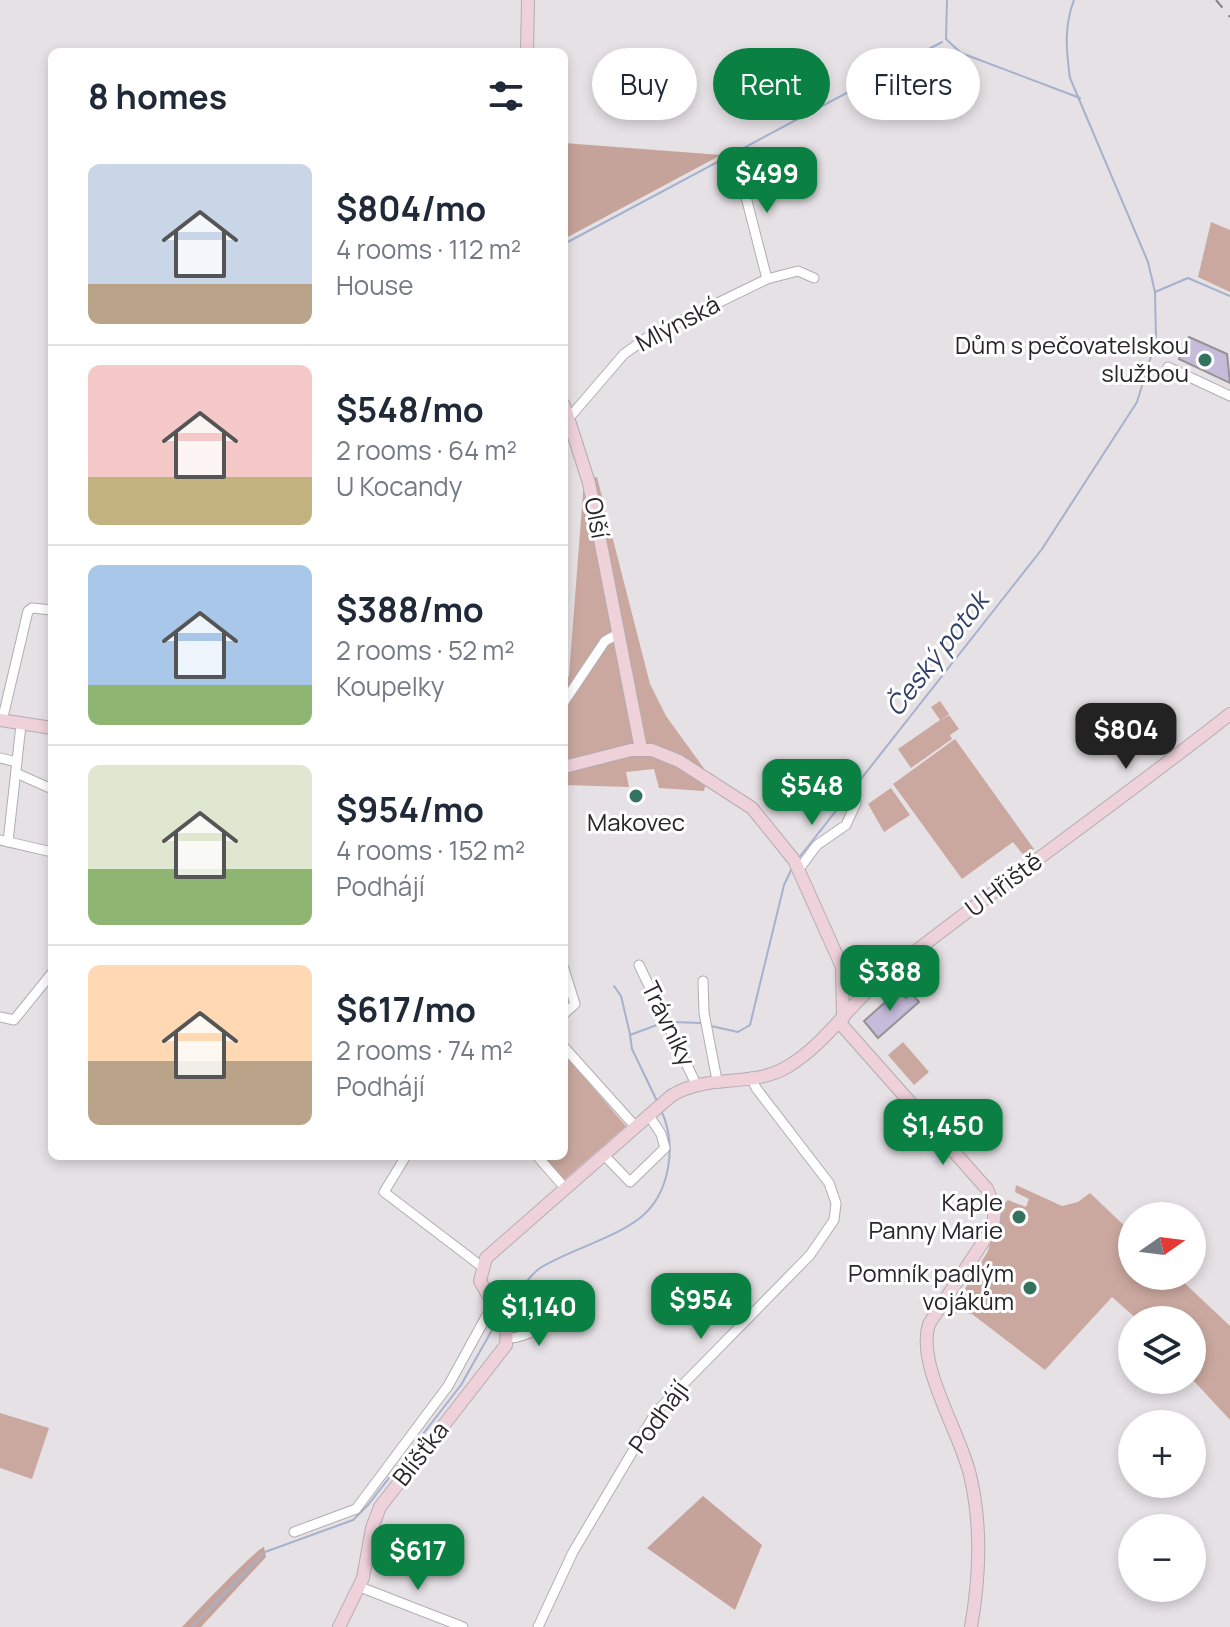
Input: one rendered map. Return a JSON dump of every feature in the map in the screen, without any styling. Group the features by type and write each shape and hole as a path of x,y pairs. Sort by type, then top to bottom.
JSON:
{"street":[{"path":"527,48 528,0"},
{"path":"736,158 767,279"},
{"path":"741,179 756,175"},
{"name":"Mlýnská","path":"569,418 637,344 767,279 798,271 814,278"},
{"path":"1168,367 1230,396"},
{"name":"Olší","path":"569,418 589,483 641,749"},
{"path":"48,610 32,608 28,611 1,720 48,728"},
{"path":"568,696 605,641 618,634"},
{"name":"U Hřiště","path":"717,1080 772,1074 790,1066 882,978 1230,714"},
{"path":"21,725 4,841 48,851"},
{"path":"568,766 641,749 671,757 744,801 791,854 842,967 841,1020 987,1189 994,1204 995,1220 989,1234 929,1324 927,1357 961,1444 975,1503 978,1574 971,1627"},
{"path":"0,758 48,787"},
{"path":"798,868 817,845 846,825 856,803"},
{"name":"Trávníky","path":"639,965 696,1084"},
{"path":"842,967 860,978 882,978"},
{"path":"0,1017 14,1020 48,978"},
{"name":"Trávníky","path":"481,1266 663,1102 696,1084 717,1080 703,981"},
{"path":"568,982 575,1004 568,1010"},
{"path":"568,1051 635,1126"},
{"name":"Podhájí","path":"538,1627 568,1562 656,1412 816,1248 834,1220 836,1203 829,1183 756,1088 751,1077"},
{"path":"603,1154 630,1182 665,1148 650,1113"},
{"path":"404,1160 384,1192 481,1266 481,1286 508,1338 523,1337 563,1319 577,1322"},
{"path":"540,1160 565,1188"},
{"name":"Blíšťka","path":"294,1532 356,1509 448,1386 497,1314"},
{"name":"Blíšťka","path":"339,1627 360,1587 372,1528 380,1507 502,1352 508,1338"},
{"path":"360,1587 463,1627"}],"shaded area":[{"path":"568,143 721,155 568,237"},
{"path":"1211,222 1230,230 1230,292 1198,277"},
{"path":"597,477 650,684 666,716 708,774 704,791 659,788 654,769 626,772 629,787 568,785 568,678 584,480"},
{"path":"940,701 949,714 940,721 949,715 959,729 950,735 952,739 911,768 898,749 940,720 931,707"},
{"path":"955,739 1034,849 1024,856 1013,842 962,879 893,784"},
{"path":"891,788 910,815 884,832 868,804"},
{"path":"903,1042 929,1072 914,1085 888,1055"},
{"path":"568,1059 626,1126 564,1180 546,1160 568,1160"},
{"path":"1016,1185 1062,1206 1078,1202 1090,1193 1118,1220 1118,1290 1192,1290 1230,1326 1230,1420 1206,1394 1206,1306 1122,1306 1112,1297 1045,1370 972,1314 959,1312 948,1317 988,1251 999,1208 1008,1200 1026,1207 1029,1199 1015,1192"},
{"path":"0,1413 49,1428 32,1479 0,1468"},
{"path":"703,1496 762,1545 735,1610 647,1548"},
{"path":"264,1547 266,1557 201,1627 182,1627 237,1570"}],"building":[{"name":"Dům s pečovatelskou službou","path":"1189,337 1227,354 1230,383 1179,359"},
{"path":"899,990 906,998 911,993 919,1002 878,1038 864,1021"}],"waterway":[{"path":"947,0 946,39 961,53 1080,98"},
{"name":"Český potok","path":"798,859 1042,549 1137,402 1156,340 1155,292 1148,262 1070,78 1067,38 1074,0"},
{"path":"568,242 942,42"},
{"path":"1155,292 1188,278 1230,296"},
{"name":"Český potok","path":"711,1026 738,1032 750,1025 784,885 792,868"},
{"path":"614,986 621,996 630,1034"},
{"name":"Český potok","path":"672,1022 701,1023"},
{"name":"Český potok","path":"657,1101 632,1049 630,1035 662,1023"},
{"name":"Český potok","path":"505,1311 540,1268 629,1226 650,1208 664,1182 670,1153 661,1110"},
{"name":"Český potok","path":"192,1627 265,1552 353,1520 461,1385 496,1323"}],"railway":[{"path":"1216,0 1230,17"}],"place":[{"name":"Dům s pečovatelskou službou","path":"1205,360"},
{"name":"Makovec","path":"636,796"},
{"name":"Kaple Panny Marie","path":"1019,1217"},
{"name":"Pomník padlým vojákům","path":"1030,1288"}]}
